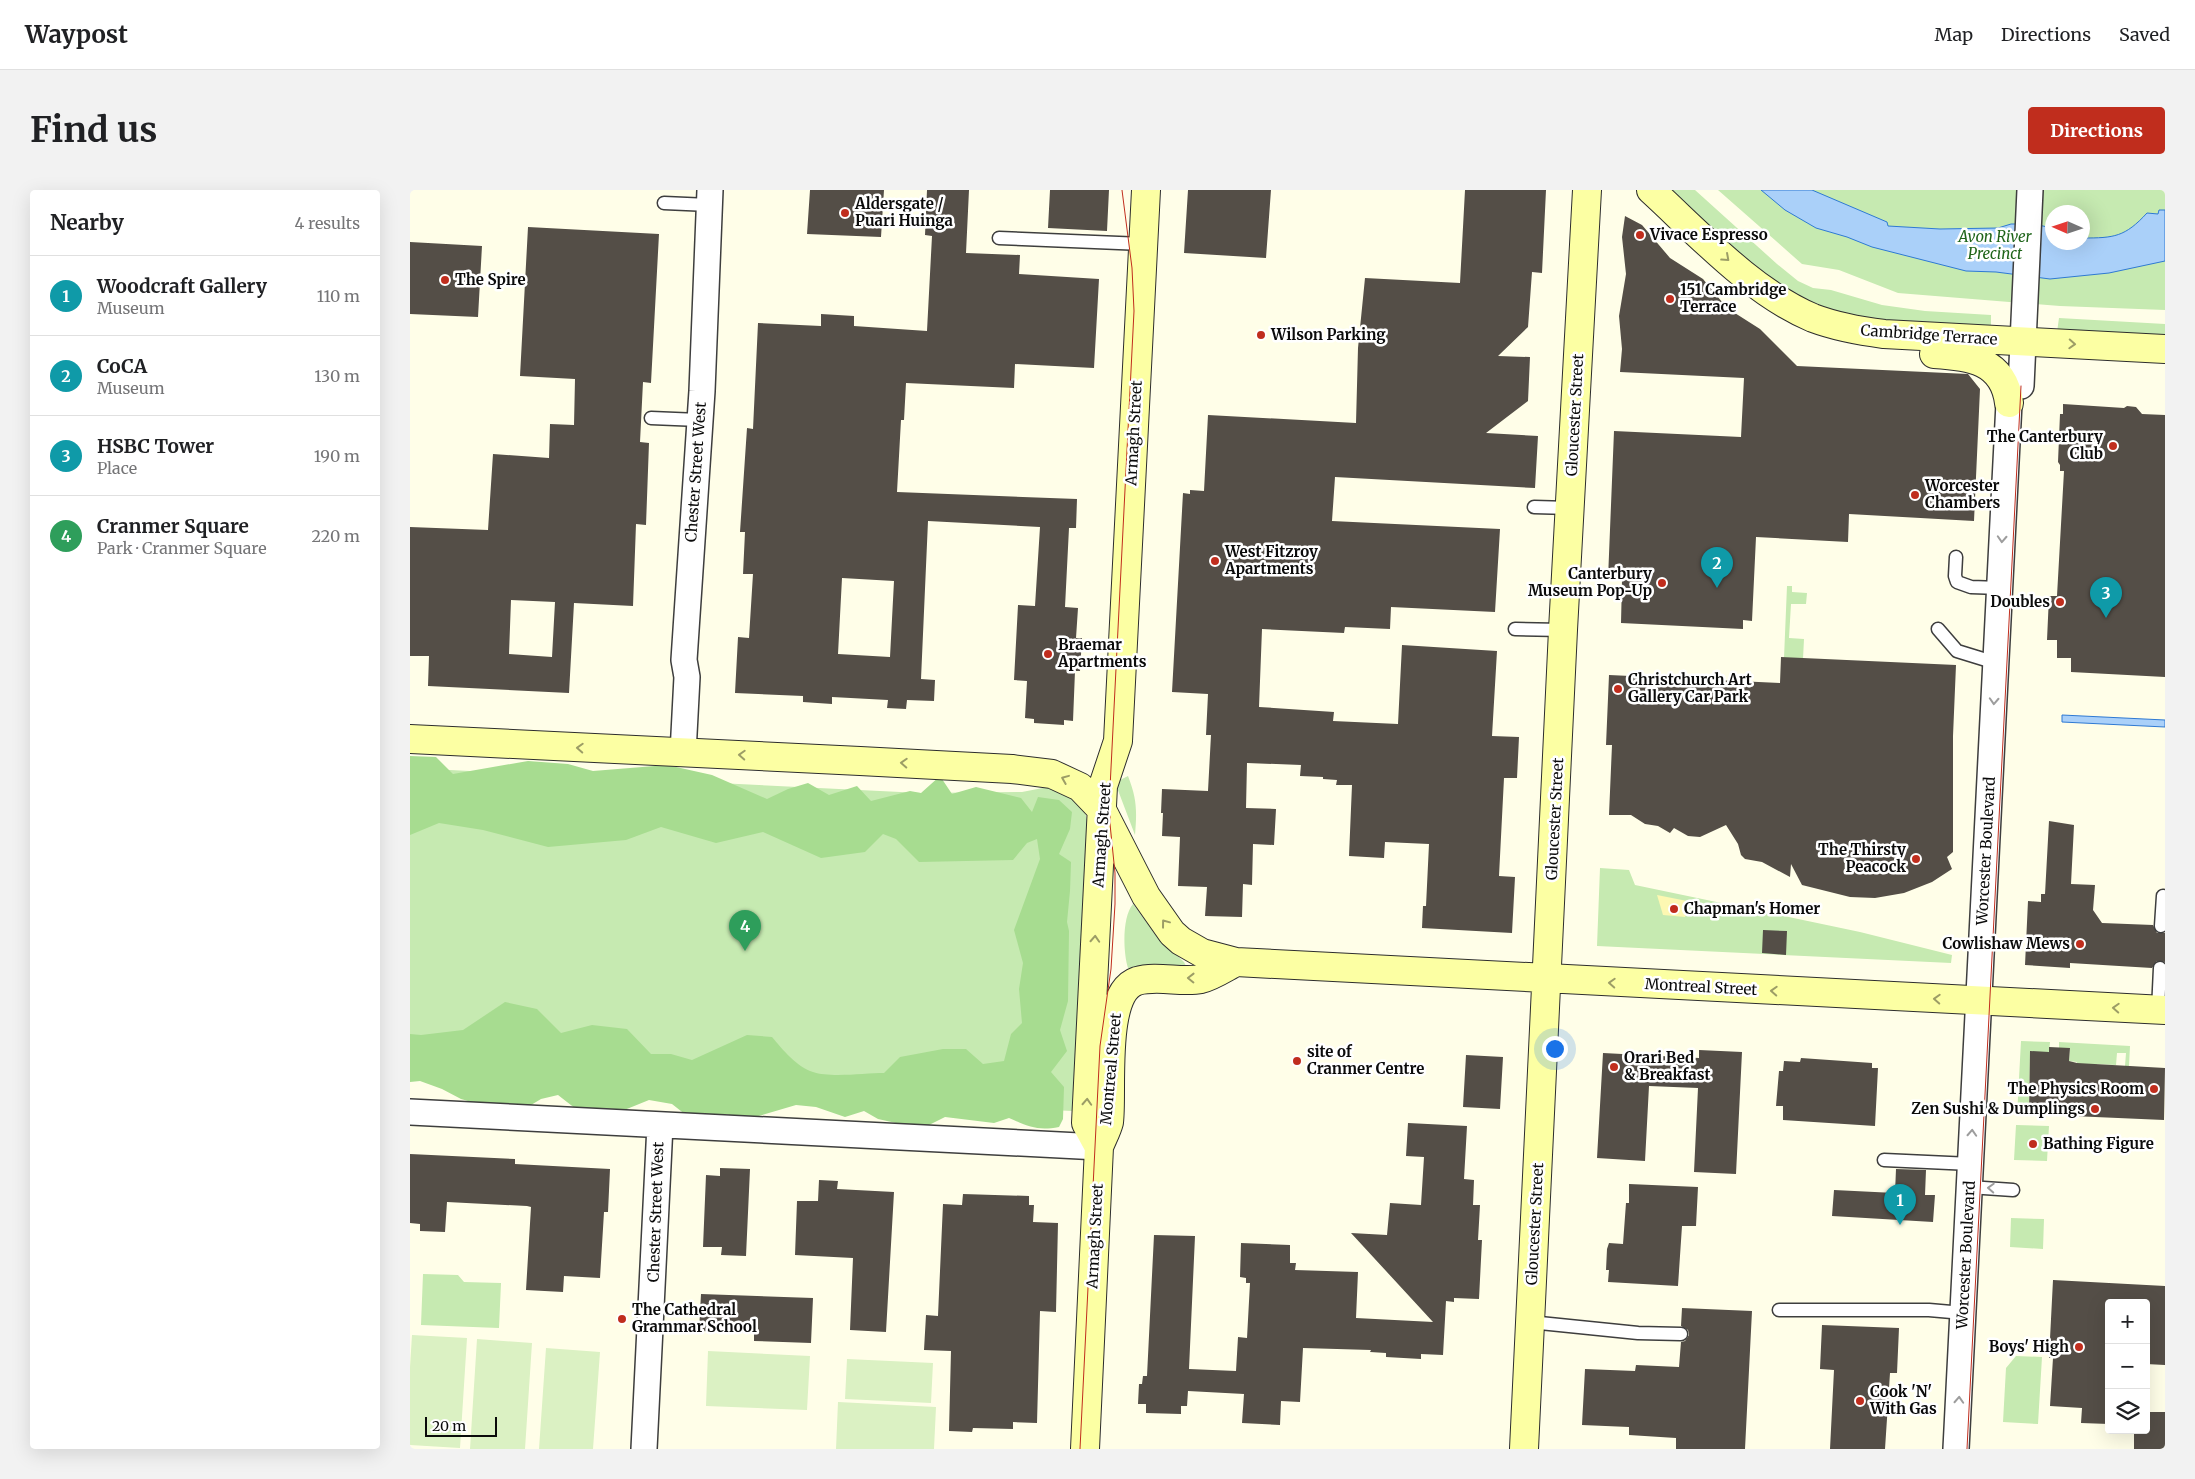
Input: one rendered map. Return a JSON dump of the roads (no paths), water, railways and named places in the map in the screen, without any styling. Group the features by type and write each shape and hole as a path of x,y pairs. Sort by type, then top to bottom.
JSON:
{"street":[{"name":"Armagh Street","path":"1085,1449 1099,1147 1086,1123 1104,779 1118,741 1146,190"},
{"name":"Gloucester Street","path":"1524,1449 1587,190"},
{"name":"Cambridge Terrace","path":"1651,190 1750,280 1780,301 1828,323 1848,329 1884,334 2165,349"},
{"name":"Worcester Boulevard","path":"1956,1449 2000,588 2015,394 2023,342 2030,190"},
{"name":"Chester Street West","path":"683,753 688,677 684,660 705,328 709,197"},
{"path":"1884,334 1904,347 1927,354 1959,356 1981,362 1994,371 2015,394"},
{"name":"Montreal Street","path":"410,739 1052,774 1073,782 1087,793 1102,810 1146,896 1172,933 1185,944 1202,953 1236,962 1547,980 2161,1010"},
{"name":"Montreal Street","path":"1099,1147 1108,1123 1114,1016 1121,994 1137,981 1168,978 1201,979 1236,962"},
{"path":"410,1112 1099,1147"},
{"name":"Chester Street West","path":"644,1449 660,1125"}],"lane":[{"path":"664,203 709,197"},
{"path":"999,238 1143,244"},
{"path":"651,418 699,420"},
{"path":"1534,506 1570,508"},
{"path":"1956,557 1955,576 1957,582 1971,587 2000,588"},
{"path":"1515,629 1564,630"},
{"path":"1938,629 1957,651 1996,663"},
{"path":"2161,926 2163,896"},
{"path":"2160,968 2161,1010"},
{"path":"1884,1160 1970,1176 2012,1190"},
{"path":"1779,1310 1929,1310 1963,1312"},
{"path":"1530,1322 1638,1333 1681,1334"}],"water":[{"path":"1761,190 1812,190 1887,222 1888,226 1940,229 1998,228 2011,224 2034,224 2045,226 2045,250 2090,250 2090,238 2118,234 2132,227 2147,213 2158,214 2159,210 2165,210 2165,261 2109,273 2050,279 1996,272 1966,271 1872,247 1816,228 1785,210"},
{"path":"2062,715 2165,720 2165,727 2062,722"}],"tram line":[{"path":"1080,1449 1100,1046 1111,969 1115,904 1115,873 1110,824 1110,788 1134,311 1132,268 1122,190"},
{"path":"1967,1449 2021,386"}],"place":[{"name":"Aldersgate / Puari Huinga","path":"845,213"},
{"name":"Vivace Espresso","path":"1640,235"},
{"name":"The Spire","path":"445,280"},
{"name":"151 Cambridge Terrace","path":"1670,299"},
{"name":"Wilson Parking","path":"1261,335"},
{"name":"The Canterbury Club","path":"2113,446"},
{"name":"Worcester Chambers","path":"1915,495"},
{"name":"West Fitzroy Apartments","path":"1215,561"},
{"name":"Canterbury Museum Pop-Up","path":"1662,583"},
{"name":"CoCA","path":"1717,588"},
{"name":"Doubles","path":"2060,602"},
{"name":"HSBC Tower","path":"2106,618"},
{"name":"Braemar Apartments","path":"1048,654"},
{"name":"Christchurch Art Gallery Car Park","path":"1618,689"},
{"name":"The Thirsty Peacock","path":"1916,859"},
{"name":"Chapman's Homer","path":"1674,909"},
{"name":"Cowlishaw Mews","path":"2080,944"},
{"name":"Cranmer Square","path":"745,951"},
{"name":"site of Cranmer Centre","path":"1297,1061"},
{"name":"Orari Bed & Breakfast","path":"1614,1067"},
{"name":"The Physics Room","path":"2154,1089"},
{"name":"Zen Sushi & Dumplings","path":"2095,1109"},
{"name":"Bathing Figure","path":"2033,1144"},
{"name":"Woodcraft Gallery","path":"1900,1225"},
{"name":"The Cathedral Grammar School","path":"622,1319"},
{"name":"Boys' High","path":"2079,1347"},
{"name":"Cook 'N' With Gas","path":"1860,1401"}],"park label":[{"name":"Avon River Precinct","path":"1995,246"}]}
